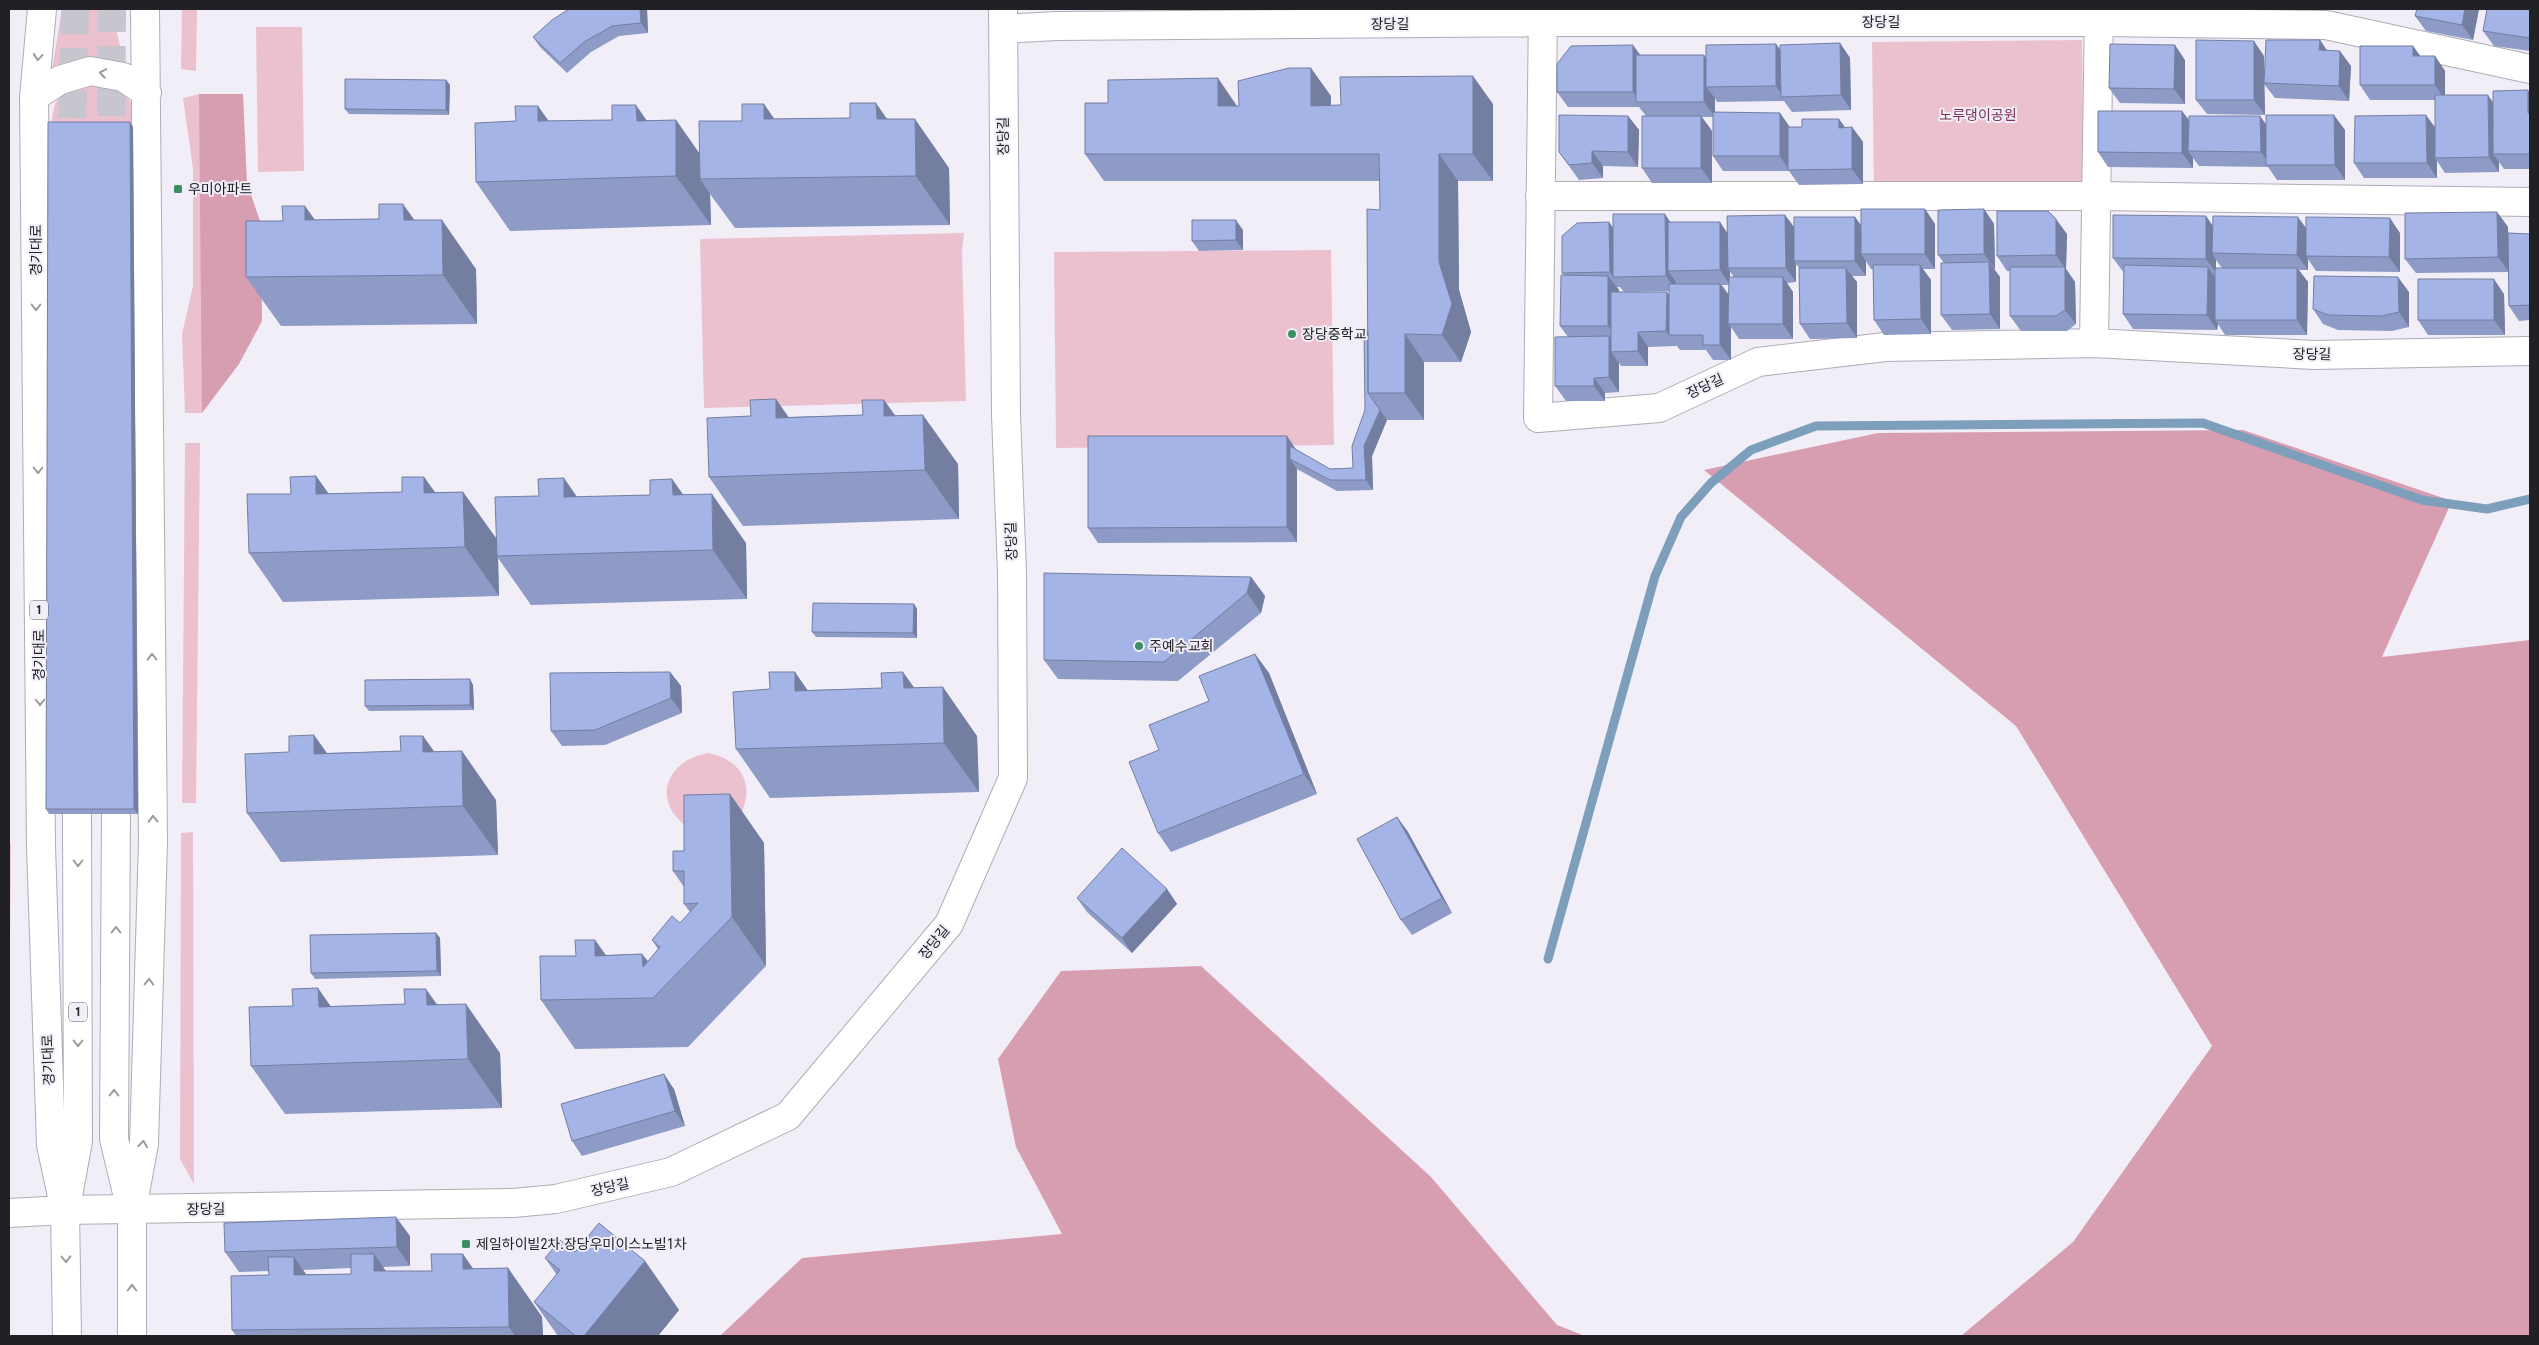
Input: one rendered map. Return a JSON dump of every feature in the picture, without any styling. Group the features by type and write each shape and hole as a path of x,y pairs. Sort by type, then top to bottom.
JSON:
{"street":[{"name":"경기대로","path":"42,9 34,98 41,846 51,1145 65,1210 67,1336"},
{"path":"132,1336 132,1209 144,1144 154,841 147,93 144,9"},
{"path":"2094,343 2099,15"},
{"name":"장당길","path":"9,1213 65,1210 513,1203 556,1200 671,1172 788,1116 949,924 1013,778 1012,573 1006,405 1004,19 2099,15 2326,25 2530,69"},
{"name":"장당길","path":"1543,16 1538,418 1659,408 1758,362 1885,347 2094,343 2314,355 2530,351"},
{"path":"34,98 60,80 90,71 123,77 147,93"},
{"path":"1540,196 2095,196 2530,202"},
{"name":"경기대로","path":"65,1210 78,1141 78,814"},
{"path":"116,814 114,1139 132,1209"}],"green space":[{"path":"62,9 111,9 125,65 51,76"},
{"path":"182,9 197,9 196,71 181,69"},
{"path":"256,27 302,27 304,171 258,172"},
{"name":"노루댕이공원","path":"2082,40 2084,189 1874,190 1872,42"},
{"path":"93,80 115,85 131,102 133,127 51,127 54,107 62,94 74,86"},
{"path":"199,94 204,156 202,413 185,413 182,334 193,286 193,169 183,98"},
{"path":"964,233 962,252 966,401 704,408 700,239"},
{"path":"1331,250 1334,445 1056,448 1054,252"},
{"path":"185,443 200,443 196,803 182,803"},
{"path":"708,753 720,756 738,768 746,785 744,806 739,818 691,829 678,819 670,808 667,797 668,785 672,774 681,765 693,758"},
{"path":"193,832 194,1184 180,1159 181,833"},
{"path":"9,844 11,844 9,1052"}],"shaded area":[{"path":"199,94 243,94 247,183 261,224 262,321 239,364 202,413"},
{"path":"2243,430 2452,501 2382,657 2530,640 2530,1336 1961,1336 2073,1242 2212,1046 2016,726 1704,470 1878,433"},
{"path":"1201,966 1431,1177 1557,1325 1585,1336 720,1336 802,1258 1062,1234 1016,1147 998,1059 1061,971"}],"building":[{"path":"569,9 640,9 641,23 612,26 584,42 560,63 533,37 552,20"},
{"path":"2417,9 2465,9 2462,25 2415,16"},
{"path":"2487,9 2530,9 2530,38 2483,31"},
{"path":"2196,40 2254,41 2254,100 2196,100"},
{"path":"2266,40 2320,40 2319,50 2340,51 2339,86 2264,83"},
{"path":"1840,43 1841,95 1781,97 1780,45"},
{"path":"1776,44 1776,86 1706,87 1706,45"},
{"path":"2110,44 2175,45 2174,89 2109,88"},
{"path":"1633,45 1633,92 1557,92 1557,64 1571,46"},
{"path":"2360,46 2413,46 2413,56 2435,56 2435,85 2360,85"},
{"path":"1636,55 1704,55 1704,102 1636,102"},
{"path":"1289,68 1311,68 1311,106 1341,105 1340,77 1473,76 1473,154 1439,154 1439,262 1452,304 1442,335 1405,334 1405,393 1368,393 1367,209 1380,210 1379,154 1085,154 1085,103 1108,103 1108,80 1218,78 1218,106 1239,106 1238,81"},
{"path":"345,79 446,80 446,110 345,109"},
{"path":"2528,90 2530,154 2493,154 2493,91"},
{"path":"2435,95 2488,95 2489,157 2435,158"},
{"path":"850,103 876,103 877,119 915,119 916,176 700,179 699,121 742,121 742,104 764,104 764,119 850,118"},
{"path":"612,105 636,105 637,121 676,120 676,176 476,182 475,123 516,121 515,106 538,106 538,121 612,120"},
{"path":"2098,111 2182,111 2182,153 2098,152"},
{"path":"1713,112 1780,113 1780,156 1713,156"},
{"path":"1559,115 1628,116 1628,152 1592,151 1592,163 1569,165 1559,152"},
{"path":"2266,115 2334,115 2335,165 2266,165"},
{"path":"2426,115 2427,163 2354,163 2355,116"},
{"path":"1642,116 1701,116 1701,168 1642,168"},
{"path":"2189,116 2260,116 2261,152 2188,151"},
{"path":"1802,119 1839,119 1839,128 1852,127 1852,169 1788,170 1788,127 1802,127"},
{"path":"48,122 130,122 134,809 46,809"},
{"path":"379,204 403,204 404,220 442,220 443,275 246,277 246,221 283,221 282,206 305,206 305,220 379,219"},
{"path":"1861,209 1925,209 1925,254 1861,254"},
{"path":"1984,209 1984,254 1938,255 1938,210"},
{"path":"1997,211 2048,211 2056,219 2056,255 1997,256"},
{"path":"2497,212 2498,257 2405,259 2405,213"},
{"path":"1613,214 1665,214 1666,276 1613,277"},
{"path":"1785,215 1786,268 1728,268 1727,216"},
{"path":"2113,215 2206,216 2206,259 2113,258"},
{"path":"2213,216 2298,217 2297,255 2212,253"},
{"path":"1794,217 1855,217 1855,261 1794,261"},
{"path":"2306,217 2390,218 2389,257 2306,256"},
{"path":"1192,220 1236,220 1236,240 1192,241"},
{"path":"1609,222 1610,272 1562,273 1562,236 1577,223"},
{"path":"1668,222 1720,222 1720,270 1668,271"},
{"path":"2508,233 2530,234 2530,305 2509,306"},
{"path":"1989,262 1990,314 1941,315 1941,263"},
{"path":"1873,265 1920,265 1921,319 1874,320"},
{"path":"2124,265 2208,267 2207,315 2123,314"},
{"path":"2010,267 2065,267 2065,310 2056,316 2010,316"},
{"path":"1799,268 1846,268 1847,323 1800,324"},
{"path":"2215,268 2297,268 2297,320 2215,320"},
{"path":"1561,275 1608,276 1608,326 1560,326"},
{"path":"2314,276 2398,277 2399,312 2382,316 2328,315 2313,309"},
{"path":"1729,277 1783,277 1783,324 1728,324"},
{"path":"2418,279 2494,279 2494,320 2418,320"},
{"path":"1669,284 1720,284 1720,345 1703,345 1703,335 1669,335"},
{"path":"1611,292 1667,292 1666,331 1638,332 1638,351 1611,352"},
{"path":"1364,331 1368,331 1368,393 1380,410 1364,446 1366,480 1330,480 1290,459 1290,446 1330,469 1353,468 1352,446 1365,410"},
{"path":"1609,336 1609,377 1594,378 1594,386 1555,386 1555,337"},
{"path":"776,399 776,418 863,415 862,400 884,400 884,416 923,415 925,470 709,477 707,418 751,416 750,400"},
{"path":"1088,436 1287,436 1287,527 1088,528"},
{"path":"316,476 316,494 402,492 402,477 424,477 424,493 463,492 465,547 249,553 247,494 291,494 290,477"},
{"path":"564,478 564,497 650,495 650,480 672,479 673,495 712,494 713,550 497,556 495,497 539,496 538,479"},
{"name":"주예수교회","path":"1044,573 1251,577 1247,593 1164,662 1044,660"},
{"path":"813,603 914,604 913,633 812,632"},
{"path":"1255,654 1304,774 1158,833 1129,762 1159,750 1149,725 1209,701 1199,676"},
{"path":"670,672 671,698 595,730 551,731 550,673"},
{"path":"769,672 795,672 795,691 882,688 881,673 903,672 904,688 943,687 944,743 736,749 733,692 770,689"},
{"path":"470,679 470,705 365,706 365,680"},
{"path":"314,735 314,754 401,751 400,736 423,736 423,752 462,751 463,806 247,813 245,754 289,752 289,736"},
{"path":"730,794 732,917 653,998 541,1000 540,956 576,956 575,940 595,940 595,956 642,954 643,967 660,947 652,940 672,916 680,923 698,903 684,904 684,871 673,871 673,851 684,851 684,795"},
{"path":"1397,817 1442,898 1401,920 1357,839"},
{"path":"1122,848 1167,889 1122,938 1077,898"},
{"path":"436,933 437,971 311,973 310,935"},
{"path":"318,988 319,1007 405,1004 404,989 426,989 427,1005 466,1004 468,1059 251,1066 249,1007 293,1006 292,989"},
{"path":"664,1074 675,1111 572,1141 561,1104"},
{"path":"396,1217 397,1247 225,1252 224,1223"},
{"path":"599,1223 645,1261 584,1336 576,1336 534,1302 560,1270 545,1258 560,1240 575,1252"},
{"path":"351,1254 374,1254 374,1271 432,1271 431,1254 463,1254 463,1269 508,1268 509,1327 232,1330 231,1276 269,1275 268,1257 294,1257 294,1275 351,1274"}],"waterway":[{"path":"1548,959 1655,576 1681,517 1711,483 1751,450 1816,426 2203,423 2422,500 2487,509 2530,499"}],"tunnel":[{"path":"71,160 75,9"},
{"path":"111,158 112,9"}],"place":[{"name":"우미아파트","path":"178,189"},
{"name":"장당중학교","path":"1292,334"},
{"name":"주예수교회","path":"1139,646"},
{"name":"제일하이빌2차.장당우미이스노빌1차","path":"466,1244"}]}
